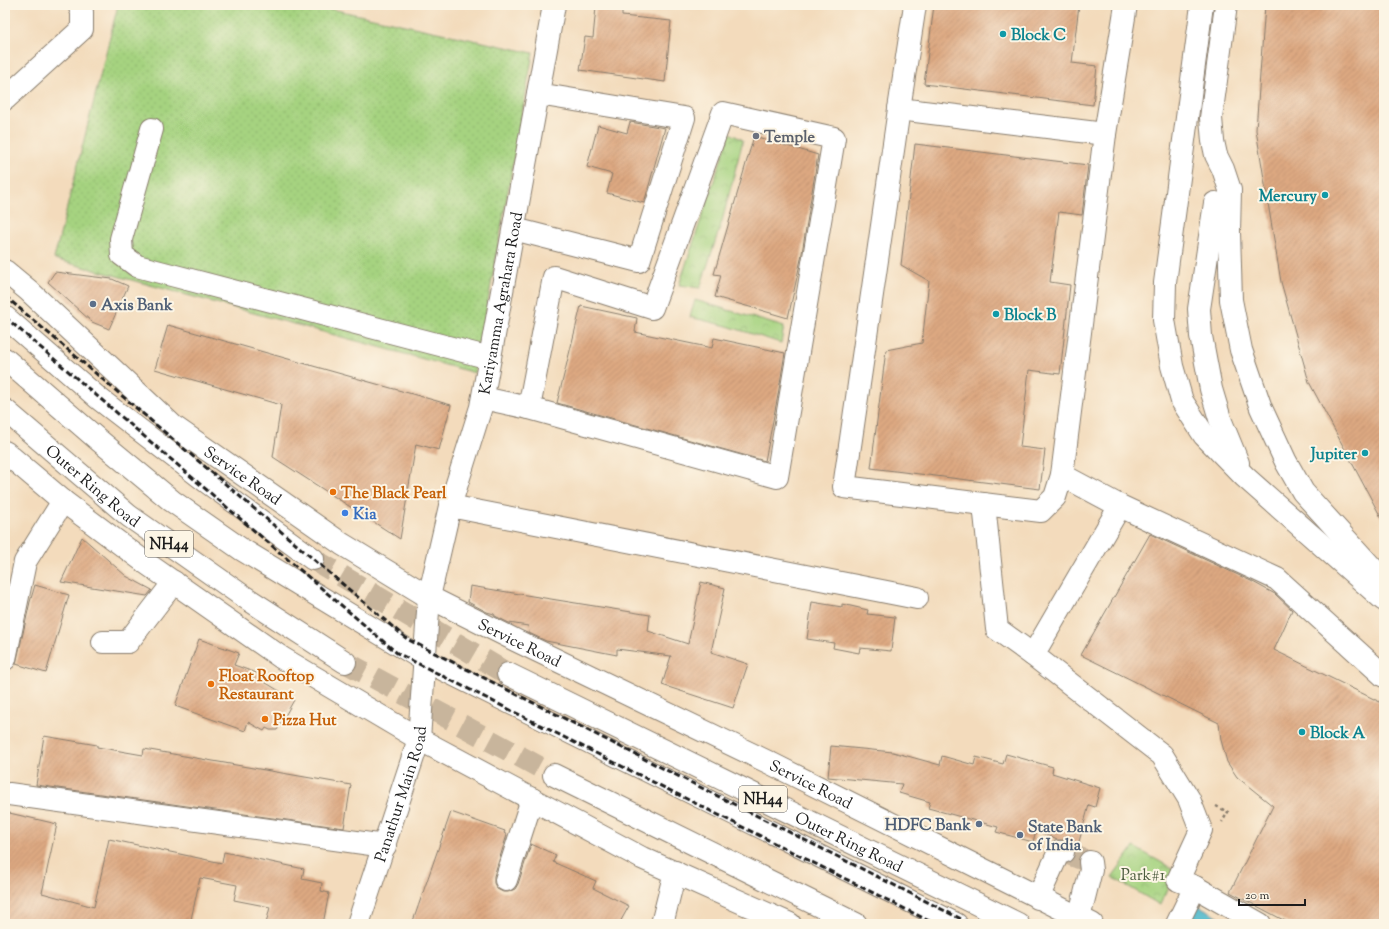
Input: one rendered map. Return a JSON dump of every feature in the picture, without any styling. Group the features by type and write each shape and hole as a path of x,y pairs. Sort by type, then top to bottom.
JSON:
{"main road":[{"path":"5,99 82,29 82,12 79,5"},
{"name":"Kariyamma Agrahara Road","path":"429,597 450,506 483,398 554,5"},
{"path":"915,5 844,487 1041,511 1055,497 1062,475 1105,134 1126,5"},
{"path":"1202,5 1165,283 1164,320 1172,366 1182,401 1204,435 1245,477 1384,600"},
{"path":"1226,5 1211,118 1216,154 1230,190 1229,232 1231,300 1241,350 1261,408 1286,462 1304,492 1384,581"},
{"path":"514,229 639,261 684,118 538,94"},
{"path":"899,109 1105,134"},
{"path":"483,398 529,408 776,477 834,138 723,113 652,308 554,277 529,408"},
{"path":"152,129 121,239 122,255 137,266 490,358"},
{"path":"1215,203 1199,309 1201,336 1210,382 1220,419 1231,448 1245,477"},
{"name":"Service Road","path":"5,271 28,290 173,426 342,544 429,597 772,764 1086,921"},
{"path":"5,317 98,398 207,482 313,559"},
{"path":"5,359 172,501 241,549 424,660 956,924"},
{"name":"Outer Ring Road","path":"5,410 129,516 240,594 345,662"},
{"path":"5,452 63,501 282,658 419,739 642,858 790,924"},
{"path":"1062,475 1120,506 1277,579 1384,676"},
{"path":"5,659 25,562 63,501"},
{"path":"984,504 997,629 1162,755 1190,799 1201,830 1178,880 1195,887 1260,924"},
{"path":"450,506 917,598"},
{"path":"1033,655 1120,506"},
{"path":"103,642 128,642 174,582"},
{"name":"Panathur Main Road","path":"358,924 419,739 429,597"},
{"name":"Outer Ring Road","path":"508,674 1018,924"},
{"path":"554,775 856,924"},
{"path":"9,794 384,846"},
{"path":"506,880 532,799"},
{"path":"1038,898 1056,856 1059,852 1063,852"},
{"path":"1086,921 1091,870 1090,862"},
{"path":"662,924 675,872"},
{"path":"1176,924 1195,887"}],"path":[{"path":"1214,806 1228,812 1221,825"}],"green space":[{"path":"118,5 313,5 533,53 475,373 54,259"},
{"path":"730,133 743,140 722,221 700,288 679,285"},
{"path":"695,300 784,327 781,343 727,326 690,317"},
{"name":"Park#1","path":"1134,847 1175,870 1160,905 1112,877"}],"water":[{"path":"1196,904 1232,924 1185,924"}],"building":[{"name":"Block C","path":"934,5 1079,5 1072,63 1097,66 1093,105 924,84"},
{"name":"Mercury","path":"1265,5 1384,5 1384,523 1309,382 1281,282 1256,130"},
{"path":"596,7 622,9 622,16 671,21 665,82 580,70 585,37 593,38"},
{"path":"630,122 665,128 644,203 607,193 612,174 587,167 598,125 627,133"},
{"path":"754,136 818,155 801,259 788,318 715,297 721,275 714,274"},
{"name":"Block B","path":"915,144 1088,165 1082,215 1059,212 1050,282 1070,285 1060,374 1029,370 1020,447 1045,450 1040,489 871,468 886,350 922,343 929,281 901,265"},
{"path":"55,272 112,279 128,286 109,329 92,322 48,282"},
{"path":"581,306 637,318 635,332 712,348 714,338 785,353 765,461 557,403"},
{"path":"168,325 451,405 439,450 416,444 400,539 273,457 281,405 155,369"},
{"name":"Block A","path":"1150,534 1251,581 1275,594 1292,610 1274,650 1384,704 1384,924 1291,924 1230,892 1273,806 1237,777 1227,762 1221,740 1219,723 1081,655"},
{"path":"82,537 126,576 152,590 147,596 61,582"},
{"path":"701,582 725,588 711,652 748,664 733,708 662,685 671,656 617,649 617,655 546,641 529,633 528,626 509,623 468,602 470,586 650,615 648,631 688,644"},
{"path":"35,585 69,595 46,673 16,664"},
{"path":"812,602 842,607 842,604 868,610 867,614 895,617 891,651 860,648 859,653 833,648 834,643 807,639"},
{"path":"199,639 239,653 234,665 265,676 263,681 294,700 277,730 270,730 266,728 264,731 248,722 245,731 175,706"},
{"path":"44,736 143,755 144,749 351,785 344,828 36,785"},
{"path":"831,746 893,752 940,765 942,756 974,765 976,757 1003,764 1006,754 1053,767 1052,773 1100,788 1095,807 1089,805 1077,849 1069,841 1057,840 1036,830 1033,842 996,832 998,827 928,808 930,802 899,793 902,784 828,777"},
{"path":"5,812 57,824 42,893 94,907 109,839 222,863 224,852 304,869 302,879 322,883 321,891 329,893 323,924 266,924 270,907 234,900 237,885 200,878 190,924 5,924"},
{"path":"451,812 505,831 504,833 507,835 494,876 494,883 497,889 503,892 508,892 515,889 531,844 556,855 553,862 596,881 593,888 629,906 619,924 412,924"}],"tunnel":[{"path":"313,559 508,674"},
{"path":"345,662 554,775"},
{"path":"1063,852 1090,862"}],"railway":[{"path":"5,296 407,639 971,924"},
{"path":"5,317 397,653 935,924"}],"place":[{"name":"Block C","path":"1003,34"},
{"name":"Temple","path":"756,136"},
{"name":"Mercury","path":"1325,195"},
{"name":"Axis Bank","path":"93,304"},
{"name":"Block B","path":"996,314"},
{"name":"Jupiter","path":"1365,453"},
{"name":"The Black Pearl","path":"333,492"},
{"name":"Kia","path":"345,513"},
{"name":"Float Rooftop Restaurant","path":"211,684"},
{"name":"Pizza Hut","path":"265,719"},
{"name":"Block A","path":"1302,732"},
{"name":"HDFC Bank","path":"979,824"},
{"name":"State Bank of India","path":"1020,835"}]}
